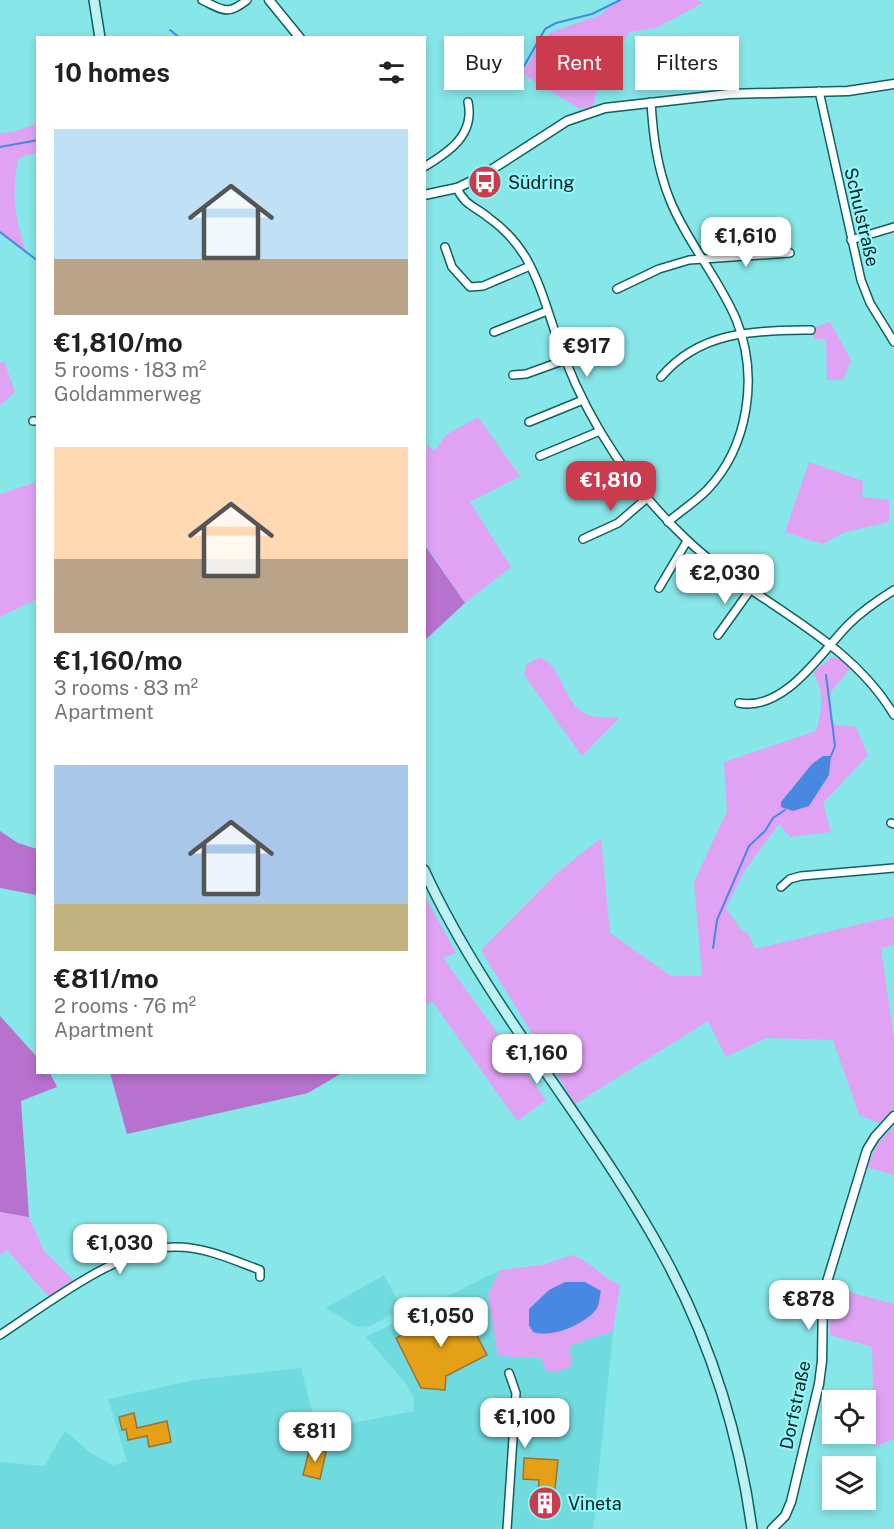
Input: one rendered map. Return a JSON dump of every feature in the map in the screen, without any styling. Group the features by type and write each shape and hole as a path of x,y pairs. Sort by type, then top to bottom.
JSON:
{"main road":[{"path":"94,0 100,36"},
{"path":"426,874 476,968 639,1212 666,1260 695,1319 724,1399 738,1449 752,1529"}],"street":[{"path":"202,0 227,11 235,10 247,0"},
{"path":"269,0 298,36"},
{"path":"426,195 457,188 480,177 551,130 586,112 651,102 748,92 819,91 894,84"},
{"name":"Schulstraße","path":"819,91 851,240 870,303 894,342"},
{"path":"426,165 458,143 469,122 468,102"},
{"path":"651,102 655,147 663,180 678,218 730,307 740,332 749,384 744,416 735,444 721,472 707,490 668,522"},
{"path":"457,188 466,203 489,218 513,240 530,266 565,360 583,400 600,431 647,498 687,541 751,589 831,644 876,688 894,716"},
{"path":"851,240 894,227"},
{"path":"445,247 453,267 470,287 483,286 530,266"},
{"path":"617,289 659,269 701,258 790,254"},
{"path":"494,332 547,311"},
{"path":"661,377 687,354 740,332 811,330"},
{"path":"513,375 526,374 565,360"},
{"path":"529,422 583,400"},
{"path":"540,456 600,431"},
{"path":"583,539 618,523 647,498"},
{"path":"659,588 687,541"},
{"path":"718,635 751,589"},
{"path":"740,703 760,703 774,697 816,663 850,623 894,590"},
{"path":"781,887 790,879 810,874 894,868"},
{"name":"Dorfstraße","path":"772,1529 785,1516 791,1502 819,1384 822,1360 823,1295 827,1274 867,1150 875,1137 894,1116"},
{"path":"0,1335 82,1283 134,1254 152,1248 175,1247 217,1254 260,1270 260,1277"},
{"path":"507,1529 516,1393 509,1373"}],"shaded area":[{"path":"618,0 697,0 703,3 656,28 629,32 623,42 623,36 547,36 551,32 600,15"},
{"path":"536,50 536,82 524,75 524,71"},
{"path":"549,90 597,90 593,106 580,109"},
{"path":"36,123 36,152 18,159 15,184 15,205 26,251 0,232 0,133 14,132"},
{"path":"830,322 851,360 843,380 827,380 826,339 813,339 813,328"},
{"path":"4,361 15,392 0,405 0,363"},
{"path":"478,417 520,476 470,502 511,567 465,603 426,545 426,447 429,445 434,451 446,435"},
{"path":"809,462 863,481 862,497 889,500 889,522 845,532 822,544 785,532"},
{"path":"36,482 36,599 0,617 0,494"},
{"path":"426,547 465,603 426,639"},
{"path":"539,657 554,669 578,709 598,717 619,718 582,756 524,675 526,665"},
{"path":"832,657 840,659 851,667 830,693 832,724 856,727 868,755 823,803 831,832 790,837 779,824 745,870 726,908 742,931 748,933 755,949 894,916 894,945 881,948 894,1039 894,1109 879,1123 859,1115 833,1040 766,1038 726,1057 708,1021 575,1104 481,950 557,873 601,838 610,933 671,976 702,976 694,882 727,811 724,762 816,731 820,715 821,694 813,672"},
{"path":"823,756 831,756 829,775 809,806 793,811 781,807 781,802 812,764"},
{"path":"0,831 18,843 36,849 36,895 0,888"},
{"path":"426,898 456,953 443,958 546,1100 517,1121 432,1001 426,1005"},
{"path":"0,1016 36,1056 36,1074 50,1074 57,1087 21,1101 29,1217 0,1212"},
{"path":"111,1074 340,1074 308,1093 127,1134"},
{"path":"894,1125 894,1175 866,1167 879,1142"},
{"path":"0,1212 29,1217 44,1251 75,1282 50,1298 7,1250 0,1255"},
{"path":"572,1255 585,1261 620,1285 613,1331 569,1346 572,1366 560,1371 546,1371 541,1358 498,1356 488,1294 500,1270 542,1265"},
{"path":"500,1270 488,1294 499,1356 542,1358 568,1346 613,1331 593,1529 0,1529 0,1462 44,1466 65,1431 92,1454 113,1465 127,1461 108,1399 194,1380 301,1368 317,1430 414,1411 414,1399 407,1385 366,1337"},
{"path":"384,1275 402,1309 370,1326 357,1327 326,1308"},
{"path":"565,1282 585,1282 601,1291 596,1310 581,1322 565,1330 549,1333 533,1332 529,1325 529,1309 549,1290"},
{"path":"830,1287 894,1304 894,1439 874,1447 876,1444 876,1390 873,1390 872,1347 830,1335"}],"building":[{"path":"461,1305 487,1355 446,1376 445,1390 421,1388 396,1338"},
{"path":"134,1413 137,1428 167,1421 171,1442 149,1447 147,1436 128,1440 126,1429 122,1430 119,1417"},
{"path":"310,1447 326,1452 320,1479 303,1475"},
{"path":"524,1458 558,1460 552,1517 536,1516 539,1480 523,1479"}],"waterway":[{"path":"524,66 545,29 556,23 592,14 620,0"},
{"path":"170,30 178,36"},
{"path":"0,147 36,140"},
{"path":"0,232 36,259"},
{"path":"826,675 835,746 831,756"},
{"path":"713,948 717,920 749,846 765,831 773,818 785,810"}],"place":[{"name":"Südring","path":"485,182"},
{"name":"Vineta","path":"545,1503"}]}
